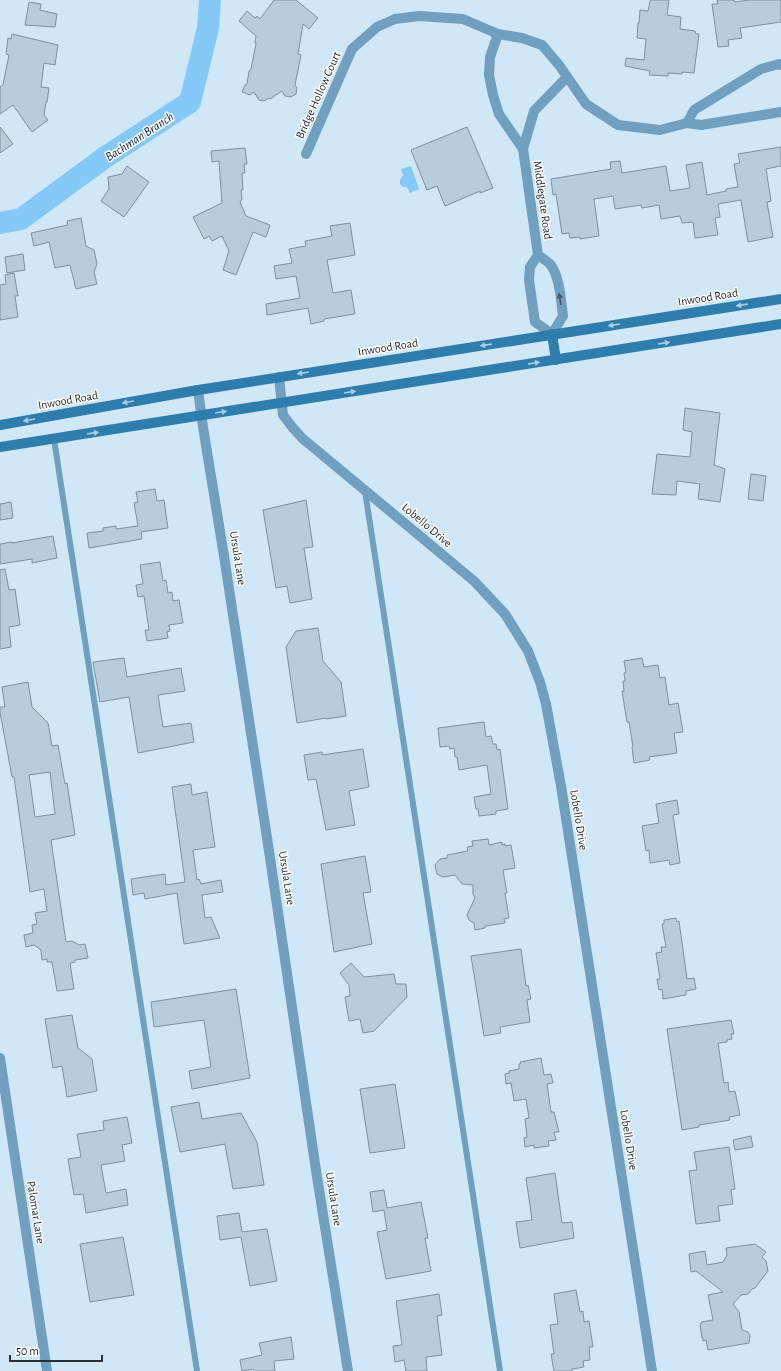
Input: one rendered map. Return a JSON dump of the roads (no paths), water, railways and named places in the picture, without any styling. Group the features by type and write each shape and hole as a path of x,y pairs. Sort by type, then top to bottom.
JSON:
{"main road":[{"name":"Inwood Road","path":"0,425 198,390 781,299"},
{"path":"0,447 781,324"},
{"path":"552,334 556,360"}],"street":[{"name":"Bridge Hollow Court","path":"306,154 352,49 377,27 395,19 419,16 463,19 498,34 522,38 542,45 559,65 586,104 618,125 660,130 687,123 701,125 781,112"},
{"name":"Middlegate Road","path":"498,34 490,57 489,75 499,114 522,149 538,255 550,264 556,274 563,316 552,334 535,322 529,280 530,266 538,255"},
{"path":"687,123 694,110 761,69 779,64 781,66"},
{"name":"Middlegate Road","path":"522,149 534,111 567,77"},
{"name":"Lobello Drive","path":"279,377 284,415 293,428 302,438 474,581 505,614 528,651 540,682 546,704 562,793 652,1371"},
{"name":"Ursula Lane","path":"198,390 268,843 317,1177 348,1371"},
{"name":"Palomar Lane","path":"0,1058 47,1371"}],"lane":[{"path":"54,439 197,1371"},
{"path":"364,489 500,1371"}],"water":[{"path":"411,166 419,189 410,193 407,187 403,187 400,184 400,180 403,175 401,169"}],"waterway":[{"name":"Bachman Branch","path":"0,223 21,219 104,158 190,102 208,28 210,0"}]}
